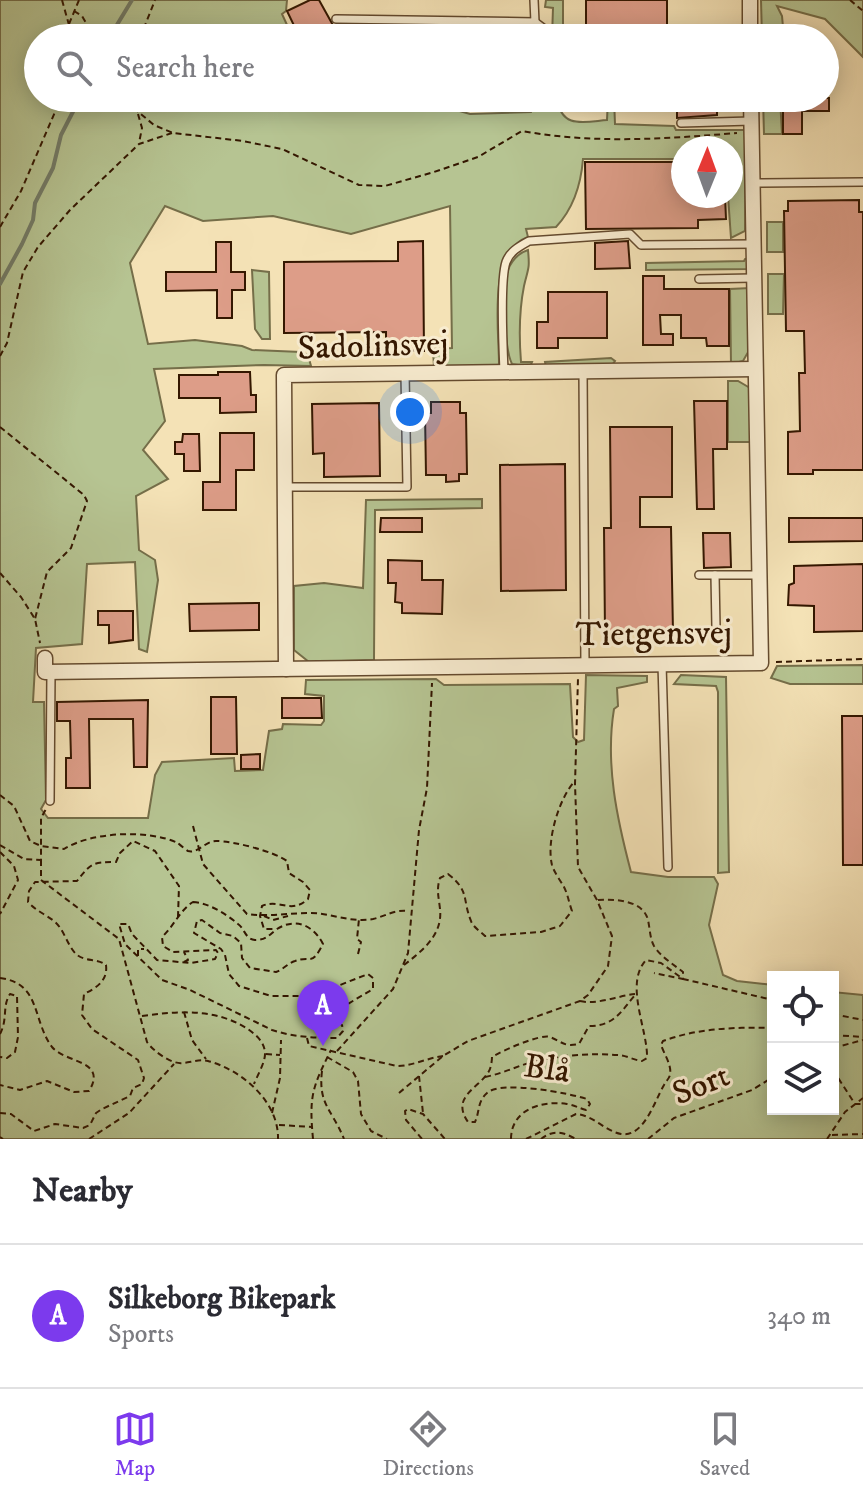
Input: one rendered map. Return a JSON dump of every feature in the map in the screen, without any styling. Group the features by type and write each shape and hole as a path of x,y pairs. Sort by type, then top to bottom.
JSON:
{"street":[{"path":"750,0 750,24"},
{"name":"Tietgensvej","path":"48,665 286,669 761,663 751,112"},
{"name":"Sadolinsvej","path":"286,669 284,375 755,369"}],"lane":[{"path":"534,0 535,22"},
{"path":"336,19 538,24"},
{"path":"681,123 751,126"},
{"path":"752,183 863,182"},
{"path":"504,372 504,277 506,260 517,247 529,241 630,234 641,245 753,244"},
{"path":"699,279 753,278"},
{"path":"581,665 583,371"},
{"path":"285,487 407,487 405,373"},
{"path":"699,575 759,575"},
{"path":"715,575 716,628"},
{"path":"662,664 668,867"},
{"path":"48,665 50,801"}],"path":[{"path":"62,0 69,24"},
{"path":"69,24 79,0"},
{"path":"146,24 155,0"},
{"path":"850,0 863,11"},
{"path":"74,11 87,24"},
{"path":"0,227 21,191 55,112"},
{"path":"137,112 142,128 139,144"},
{"path":"138,112 154,125 173,133 282,149 359,185 385,186 478,157 522,131 555,137 653,140 751,126"},
{"path":"0,356 7,343 23,272 38,247 70,210 139,144 173,133"},
{"path":"0,427 84,495 87,501 71,548 47,572 35,619"},
{"path":"0,573 35,619 48,665"},
{"path":"761,663 863,659"},
{"path":"399,1093 443,1056 468,1041 580,1001 588,995 608,966 612,936 597,900 578,867 575,784 581,665"},
{"path":"337,1051 393,989 408,953 419,830 427,788 433,667"},
{"path":"404,965 423,950 435,934 441,913 437,887 440,878 448,874 461,884 471,924 485,936 528,933 560,926 572,911 552,866 551,850 559,806 564,793 575,781"},
{"path":"0,795 14,806 30,841 41,846 64,849 74,843 120,832 177,842 187,851 198,850 206,843 216,841 265,850 287,861 289,873 310,890 308,899 289,908 268,903 262,906 264,929 300,924 310,927 323,944 314,958 292,961 276,972 250,968 242,958 241,943 233,936 220,933 202,920 193,926 194,933 221,949 232,980 259,993 285,997 312,996 347,984 364,974 373,978 373,989 339,1011 331,1014 314,1007 307,1008 304,1016 310,1024 332,1019 339,1021 343,1031 337,1038 285,1034 162,980 125,944 119,924 128,924 145,949 157,960 183,963 215,959 218,953 209,949 173,952 163,946 162,937 185,907 193,902 202,902 237,923 248,938 254,940 266,938 278,929"},
{"path":"41,880 41,818 50,801"},
{"path":"193,826 203,864 247,914 273,920 309,913 346,920 373,919 399,909 411,911"},
{"path":"0,1113 11,1114 34,1131 55,1124 83,1128 90,1125 96,1113 130,1096 133,1088 142,1084 144,1078 138,1060 92,1029 82,1015 84,994 101,983 106,975 106,965 102,961 76,955 56,922 36,911 28,902 29,891 35,882 77,881 87,866 116,862 120,853 133,841 155,851 179,886 178,918"},
{"path":"0,845 24,859 41,860"},
{"path":"0,852 14,866 18,880 0,914"},
{"path":"41,880 119,939 147,1042 175,1063"},
{"path":"597,900 614,899 635,905 647,915 652,944 683,972 683,979"},
{"path":"262,916 289,915"},
{"path":"358,954 361,942 357,939 359,919"},
{"path":"140,960 138,949 145,949"},
{"path":"183,963 188,960 184,952"},
{"path":"484,1077 502,1074 515,1066 537,1060 563,1056 621,1055 642,1061 647,1058 648,1047 643,1038 643,1020 636,994 640,969 646,960 653,959 683,979"},
{"path":"654,973 767,999"},
{"path":"0,978 17,981 26,987 53,1048 67,1058 85,1063 92,1072 93,1084 89,1091 80,1093 47,1081 20,1090 0,1085"},
{"path":"0,1034 6,1023 7,998 10,994 17,996 18,1037 15,1052 7,1058 0,1057"},
{"path":"580,1001 596,1002 636,994"},
{"path":"484,1077 495,1054 523,1045 534,1037 550,1037 558,1044 579,1044 589,1026 614,1021 636,994"},
{"path":"140,1017 184,1012 219,1015 242,1026 260,1038 265,1054 253,1085"},
{"path":"184,1012 192,1040 206,1060 253,1085 260,1092 278,1125 278,1139"},
{"path":"839,1015 863,1020"},
{"path":"526,1139 576,1114 584,1115 619,1134 628,1134 638,1128 650,1113 670,1077 661,1045 663,1041 685,1033 711,1029 767,1028"},
{"path":"839,1036 863,1039"},
{"path":"307,1037 309,1046 397,1066 443,1056"},
{"path":"839,1046 863,1039"},
{"path":"272,1115 280,1078 281,1040"},
{"path":"313,1139 311,1098 331,1050"},
{"path":"265,1054 280,1055"},
{"path":"327,1057 353,1072 358,1081 361,1114 371,1131 387,1139"},
{"path":"89,1139 129,1113 175,1063 206,1060"},
{"path":"323,1067 323,1101 335,1116 344,1139"},
{"path":"419,1076 423,1114"},
{"name":"Blå","path":"484,1077 463,1103 465,1119 472,1123 478,1118 479,1102 499,1086 556,1091 590,1102 586,1110 568,1104 553,1104 523,1111 512,1124 511,1139"},
{"path":"839,1079 855,1104"},
{"name":"Sort","path":"648,1139 674,1118 752,1090 767,1081"},
{"path":"827,1139 845,1112 863,1098"},
{"path":"855,1104 863,1104"},
{"path":"422,1139 404,1115 405,1111 413,1108 423,1114 445,1139"},
{"path":"278,1125 312,1127"},
{"path":"541,1139 555,1132 563,1132 576,1139"},
{"path":"830,1135 863,1134"}],"green space":[{"path":"0,0 287,0 286,11 282,14 287,24 24,24 24,112 561,112 568,119 582,122 607,120 607,112 615,112 615,124 674,126 676,130 746,130 745,231 731,238 729,208 743,208 743,136 671,136 671,159 583,159 575,196 562,220 556,227 526,229 528,237 515,245 506,258 498,293 499,364 496,367 434,367 433,349 452,348 450,206 351,234 273,216 203,221 165,206 130,263 148,344 195,340 252,350 301,352 308,355 311,366 154,369 165,421 143,450 168,479 136,496 139,550 155,560 158,580 147,652 139,649 135,562 87,564 82,644 36,648 33,702 44,702 46,800 41,809 48,818 148,818 155,775 162,762 234,758 235,771 263,770 269,731 282,729 283,724 321,725 324,721 324,696 305,694 306,680 436,679 444,685 570,684 573,737 578,742 584,740 586,675 647,676 647,682 617,688 618,706 614,709 612,730 614,791 631,872 668,877 714,877 718,884 709,925 723,975 737,981 767,984 767,1115 839,1115 839,993 863,995 863,1139 0,1139"},
{"path":"546,0 563,0 563,24 552,24 553,8 545,7"},
{"path":"761,0 863,0 863,57 839,33 839,24 830,24 825,19 777,6 783,24 762,24"},
{"path":"763,112 781,112 782,134 764,134"},
{"path":"767,222 783,222 783,252 767,252"},
{"path":"528,250 529,265 522,295 520,334 521,362 532,362 530,367 512,364 507,346 505,305 508,269 518,256"},
{"path":"749,258 749,269 646,270 646,263 744,261"},
{"path":"252,270 269,272 270,339 262,339 255,329"},
{"path":"768,274 784,274 783,314 768,314"},
{"path":"750,288 751,347 743,361 731,364 730,289"},
{"path":"611,358 615,361 612,365 546,367 545,362"},
{"path":"728,381 738,381 750,388 750,442 728,442"},
{"path":"482,499 482,508 375,510 374,660 309,662 294,650 294,586 324,583 363,588 366,500"},
{"path":"863,665 863,684 790,684 771,678 777,666"},
{"path":"681,675 726,677 729,872 718,873 718,692 716,686 674,684"}],"building":[{"path":"310,0 319,0 332,24 293,24 287,11"},
{"path":"586,0 667,0 667,24 586,24"},
{"path":"677,112 717,112 717,115 677,118"},
{"path":"783,112 802,112 802,134 783,134"},
{"path":"585,162 671,162 671,208 726,208 726,219 698,220 698,228 586,229"},
{"path":"859,200 859,212 863,212 863,470 813,470 813,474 788,474 788,432 800,431 799,373 805,373 804,331 786,331 784,211 788,211 788,201"},
{"path":"423,241 424,351 386,349 386,332 284,333 284,262 398,261 398,242"},
{"path":"628,241 630,268 595,269 595,243"},
{"path":"216,242 231,242 231,272 245,272 245,290 232,290 232,318 217,318 217,290 166,291 166,272 216,272"},
{"path":"643,276 664,276 664,289 729,289 729,346 707,346 706,338 681,338 681,315 660,315 661,334 673,334 673,345 643,345"},
{"path":"548,292 607,292 607,338 558,338 558,348 537,348 537,322 548,322"},
{"path":"218,372 250,372 251,395 256,395 256,412 220,413 220,398 179,398 179,375 218,375"},
{"path":"694,401 727,401 727,449 713,449 714,509 697,509"},
{"path":"431,402 460,402 460,413 466,413 467,474 459,474 459,481 446,482 446,475 426,475 425,413 431,413"},
{"path":"379,403 380,476 324,477 324,453 313,454 312,404"},
{"path":"610,427 672,427 672,497 640,497 640,527 671,527 673,632 605,633 604,528 611,528"},
{"path":"220,433 254,433 254,470 236,470 236,510 203,510 203,482 220,482"},
{"path":"183,434 199,434 200,471 184,471 184,454 175,454 175,442 182,442"},
{"path":"565,464 566,590 501,591 500,465"},
{"path":"381,518 422,518 422,532 380,532"},
{"path":"789,518 863,518 863,541 789,542"},
{"path":"703,533 730,533 731,567 704,568"},
{"path":"388,560 422,561 422,580 443,580 442,614 402,613 402,603 395,602 396,583 388,583"},
{"path":"863,564 863,631 814,632 814,606 788,605 789,585 794,583 794,566"},
{"path":"259,603 259,630 190,631 189,604"},
{"path":"98,611 133,611 133,640 109,643 109,625 98,625"},
{"path":"211,697 236,697 237,754 211,754"},
{"path":"282,698 321,698 322,718 282,718"},
{"path":"148,700 147,767 134,767 133,719 89,719 90,788 66,788 66,758 71,758 70,721 57,721 57,702"},
{"path":"842,716 863,716 863,865 843,865"},
{"path":"260,754 260,769 241,769 241,755"}],"waterway":[{"path":"117,24 132,0"},
{"path":"0,284 33,220 35,203 53,168 61,135 73,112"}],"place":[{"name":"Silkeborg Bikepark","path":"323,1046"}]}
